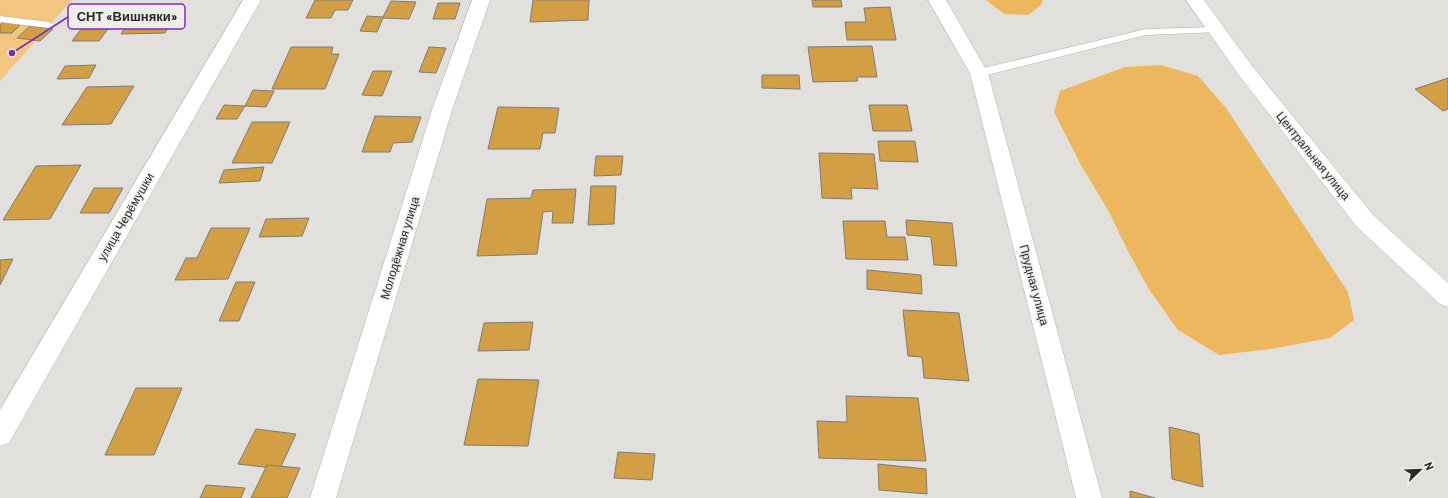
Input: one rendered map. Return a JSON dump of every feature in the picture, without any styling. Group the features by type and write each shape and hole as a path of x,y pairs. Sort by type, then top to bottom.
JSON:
{"street":[{"name":"улица Черёмушки","path":"0,434 252,0"},
{"name":"Молодёжная улица","path":"323,498 442,110 481,0"},
{"name":"Прудная улица","path":"937,0 979,73 1089,498"},
{"name":"Центральная улица","path":"1194,0 1245,70 1365,221 1448,297"}],"lane":[{"path":"0,19 49,25"},
{"path":"979,73 1146,32 1216,30"}],"shaded area":[{"path":"0,0 72,0 0,81"},
{"path":"986,0 1043,0 1041,5 1028,15 1004,14"},
{"path":"1161,65 1198,76 1226,108 1348,292 1354,320 1330,338 1271,349 1219,355 1178,330 1150,291 1108,210 1081,165 1054,112 1060,91 1125,67"}],"building":[{"path":"315,0 353,0 348,10 335,10 331,18 306,18"},
{"path":"533,0 589,0 588,20 530,22"},
{"path":"812,0 841,0 842,7 813,7"},
{"path":"391,1 416,2 409,19 383,18 377,32 360,31 367,16 383,17"},
{"path":"438,3 460,3 455,19 433,19"},
{"path":"179,7 165,33 121,34 137,8"},
{"path":"890,7 896,40 847,40 845,22 866,22 864,8"},
{"path":"6,20 24,21 12,33 0,33 0,25"},
{"path":"30,26 53,29 40,41 17,38"},
{"path":"82,28 108,29 99,41 72,41"},
{"path":"872,46 877,77 857,77 858,81 813,82 808,47"},
{"path":"291,47 333,47 331,54 339,54 325,89 272,89"},
{"path":"429,47 446,48 436,73 419,72"},
{"path":"96,65 89,78 57,79 65,66"},
{"path":"373,71 392,71 382,96 362,95"},
{"path":"762,75 799,75 800,89 762,88"},
{"path":"1448,78 1448,109 1443,111 1415,89"},
{"path":"134,86 111,124 62,125 87,87"},
{"path":"253,90 274,91 266,107 245,106"},
{"path":"224,105 245,106 237,119 216,119"},
{"path":"869,105 907,105 912,131 873,131"},
{"path":"498,107 559,108 555,133 543,133 540,149 488,149"},
{"path":"375,116 421,117 412,142 393,143 390,152 362,152"},
{"path":"252,122 290,122 272,163 232,163"},
{"path":"878,141 915,141 918,162 880,161"},
{"path":"819,153 874,154 878,189 851,188 852,199 822,198"},
{"path":"596,156 623,156 621,175 594,176"},
{"path":"81,165 50,219 3,220 36,166"},
{"path":"264,167 260,181 219,183 224,170"},
{"path":"591,186 616,186 614,224 588,225"},
{"path":"94,188 123,188 109,213 80,213"},
{"path":"576,189 573,223 552,223 553,211 543,212 537,254 477,256 487,199 531,198 533,190"},
{"path":"309,218 302,236 259,237 266,219"},
{"path":"906,220 952,223 957,266 934,265 931,237 907,235"},
{"path":"843,221 885,221 887,237 905,237 908,260 846,259"},
{"path":"211,228 250,228 228,279 175,280 186,258 197,258"},
{"path":"13,259 0,285 0,260"},
{"path":"867,270 921,275 922,294 867,289"},
{"path":"236,282 255,282 239,321 219,321"},
{"path":"903,310 959,313 969,381 924,378 922,357 908,356"},
{"path":"533,322 529,350 478,351 484,323"},
{"path":"478,379 539,380 528,446 464,445"},
{"path":"136,388 182,388 154,455 105,455"},
{"path":"846,396 918,398 926,461 819,458 817,421 847,422"},
{"path":"1169,427 1199,434 1203,487 1172,479"},
{"path":"256,429 296,434 280,469 238,464"},
{"path":"618,452 655,454 652,480 614,478"},
{"path":"878,464 926,469 927,494 879,490"},
{"path":"267,465 300,468 287,498 251,498"},
{"path":"206,485 245,488 241,498 200,498"},
{"path":"1130,491 1155,498 1130,498"}],"place":[{"name":"СНТ «Вишняки»","path":"12,53"}]}
